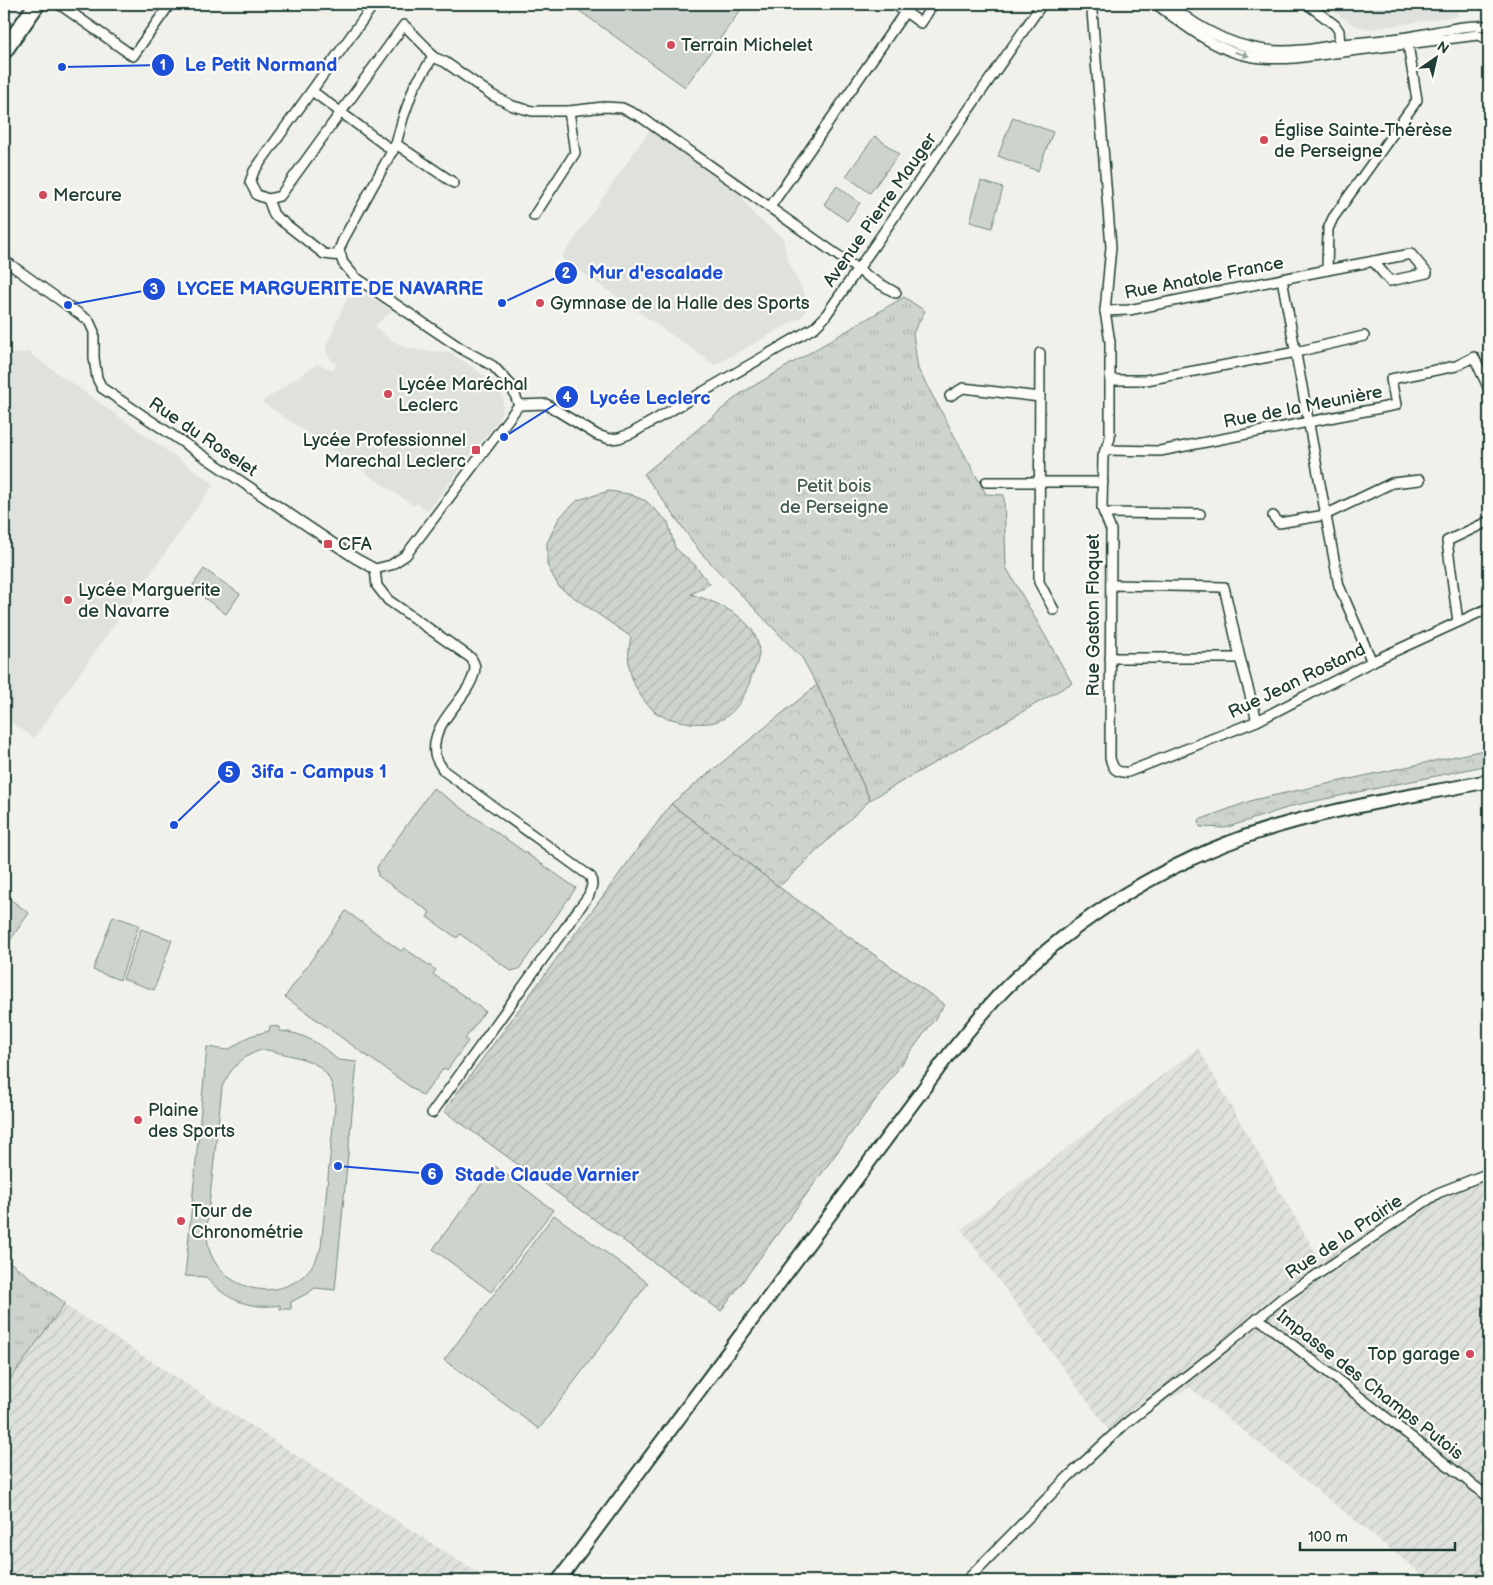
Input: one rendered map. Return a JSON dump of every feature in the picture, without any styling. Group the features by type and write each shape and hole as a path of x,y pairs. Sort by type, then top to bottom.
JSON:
{"main road":[{"path":"4,51 37,4"},
{"path":"558,1581 950,1053 981,1015 1014,980 1053,944 1110,903 1149,879 1245,836 1334,812 1489,780"}],"street":[{"path":"59,4 133,56 170,4"},
{"path":"374,4 254,171 250,182 256,195 268,199 280,196 404,25 433,56 445,62 492,95 513,106 532,111 569,111 604,107 622,108 641,117 859,270 896,293"},
{"path":"894,4 921,23 933,4"},
{"name":"Avenue Pierre Mauger","path":"518,405 546,404 598,435 610,439 619,438 632,433 815,327 824,318 859,270 1042,4"},
{"name":"Rue Anatole France","path":"1094,4 1093,20 1111,247 1105,312 1129,310 1327,270 1373,261 1411,254 1427,273 1390,281 1373,261"},
{"path":"1156,4 1201,36 1225,49 1247,56 1269,59 1295,58 1340,49"},
{"path":"1169,4 1209,32 1243,46 1269,50 1340,49 1478,35 1489,40"},
{"path":"1307,4 1336,25 1339,31 1340,49"},
{"path":"770,207 906,12"},
{"path":"1408,41 1470,27 1489,26"},
{"path":"1327,270 1328,230 1333,218 1417,100 1408,41"},
{"path":"432,1113 589,895 592,885 591,877 444,771 435,756 435,741 438,730 472,679 475,666 471,658 388,600 378,586 375,570 391,565 406,555 518,405 511,385 493,366 462,349 355,276 343,263 339,250 394,148 414,87 433,56"},
{"path":"312,91 341,113 394,148 454,183"},
{"path":"534,216 575,153 569,111"},
{"path":"268,199 274,215 324,254 341,256"},
{"name":"Rue du Roselet","path":"4,260 88,322 94,332 95,368 102,388 375,570"},
{"path":"1282,279 1339,586 1372,662"},
{"name":"Rue Gaston Floquet","path":"1105,312 1110,342 1110,438 1103,456 1102,508 1111,530 1110,758 1116,771"},
{"path":"1110,380 1146,380 1296,352 1364,336"},
{"path":"1040,353 1039,582 1054,610"},
{"name":"Rue de la Meunière","path":"1105,450 1160,451 1396,405 1392,380 1456,366 1474,357 1489,389"},
{"path":"950,396 963,388 1040,398"},
{"path":"1273,516 1279,523 1325,515 1392,483 1420,480"},
{"path":"986,482 1103,482"},
{"path":"1104,513 1200,514"},
{"path":"1458,622 1447,541 1489,520"},
{"path":"1111,585 1224,587 1257,721"},
{"name":"Rue Jean Rostand","path":"1116,771 1121,773 1128,772 1257,721 1372,662 1489,608"},
{"path":"1110,658 1240,658"},
{"name":"Rue de la Prairie","path":"966,1581 1068,1477 1124,1425 1281,1299 1438,1193 1489,1173"},
{"name":"Impasse des Champs Putois","path":"1258,1318 1486,1495"}],"shaded area":[{"path":"1322,4 1456,4 1458,16 1371,29 1356,26"},
{"path":"651,128 740,194 754,215 783,238 788,261 809,303 803,316 715,365 561,258"},
{"name":"Lycée Maréchal Leclerc","path":"354,286 392,311 375,326 388,338 405,347 422,351 450,352 494,382 500,389 503,407 499,419 428,511 417,503 414,506 262,402 317,364 334,370 336,365 326,352 326,346 347,298 355,298 352,288"},
{"name":"Lycée Marguerite de Navarre","path":"28,352 214,484 34,738 4,717 4,354"},
{"path":"1198,1048 1319,1259 1428,1197 1489,1168 1489,1581 1430,1581 1189,1387 1113,1436 961,1229"},
{"path":"60,1302 490,1581 4,1581 4,1383"}],"green space":[{"name":"Terrain Michelet","path":"570,4 745,4 685,87"},
{"path":"1013,117 1053,132 1038,171 998,156"},
{"path":"875,136 899,154 870,193 846,176"},
{"path":"981,181 1003,188 992,228 970,222"},
{"path":"837,186 860,203 847,221 824,204"},
{"name":"Petit bois de Perseigne","path":"904,297 925,311 913,333 918,369 986,494 1004,495 1006,567 1072,683 870,800 817,685 802,658 701,553 644,474 740,394"},
{"path":"609,491 629,494 646,501 668,522 675,548 694,564 710,584 691,594 724,607 735,614 752,630 757,640 758,658 747,688 735,708 719,721 691,723 668,718 654,711 636,688 630,672 629,646 631,637 559,587 547,565 547,543 559,518 578,500"},
{"path":"204,569 240,594 226,614 191,588"},
{"path":"817,685 870,800 779,887 671,804"},
{"path":"1489,749 1489,765 1296,805 1225,828 1200,827 1199,820 1253,800"},
{"path":"433,788 576,888 519,969 511,971 460,934 457,938 427,917 430,912 378,876 377,867"},
{"path":"671,804 779,887 945,1005 721,1311 444,1111"},
{"path":"4,895 29,913 4,949"},
{"path":"346,911 401,951 404,948 436,970 433,974 485,1011 465,1039 468,1041 447,1070 444,1068 423,1096 285,997"},
{"path":"113,916 139,925 120,980 93,970"},
{"path":"141,929 172,940 154,990 123,979"},
{"path":"270,1026 280,1027 280,1031 297,1034 312,1040 338,1060 357,1062 335,1290 315,1288 291,1302 291,1309 280,1309 280,1305 259,1306 239,1302 222,1292 206,1277 185,1276 207,1047 228,1050 250,1036 269,1031","holes":["268,1050 294,1056 315,1064 323,1070 329,1079 335,1106 321,1247 312,1266 303,1276 291,1284 264,1290 250,1288 238,1283 226,1275 217,1265 209,1249 207,1225 222,1087 237,1064 254,1053"]},
{"path":"495,1166 553,1210 491,1292 433,1249"},
{"path":"554,1215 648,1283 539,1429 444,1360"},
{"path":"4,1258 65,1303 4,1388"}],"place":[{"name":"Terrain Michelet","path":"671,45"},
{"name":"Le Petit Normand","path":"62,67"},
{"name":"Église Sainte-Thérèse de Perseigne","path":"1264,140"},
{"name":"Mercure","path":"43,195"},
{"name":"Mur d'escalade","path":"502,303"},
{"name":"Gymnase de la Halle des Sports","path":"540,303"},
{"name":"LYCEE MARGUERITE DE NAVARRE","path":"68,305"},
{"name":"Lycée Maréchal Leclerc","path":"388,394"},
{"name":"Lycée Leclerc","path":"504,437"},
{"name":"Lycée Professionnel Marechal Leclerc","path":"476,450"},
{"name":"CFA","path":"328,544"},
{"name":"Lycée Marguerite de Navarre","path":"68,600"},
{"name":"3ifa - Campus 1","path":"174,825"},
{"name":"Plaine des Sports","path":"138,1120"},
{"name":"Stade Claude Varnier","path":"338,1166"},
{"name":"Tour de Chronométrie","path":"181,1221"},
{"name":"Top garage","path":"1470,1354"}]}
